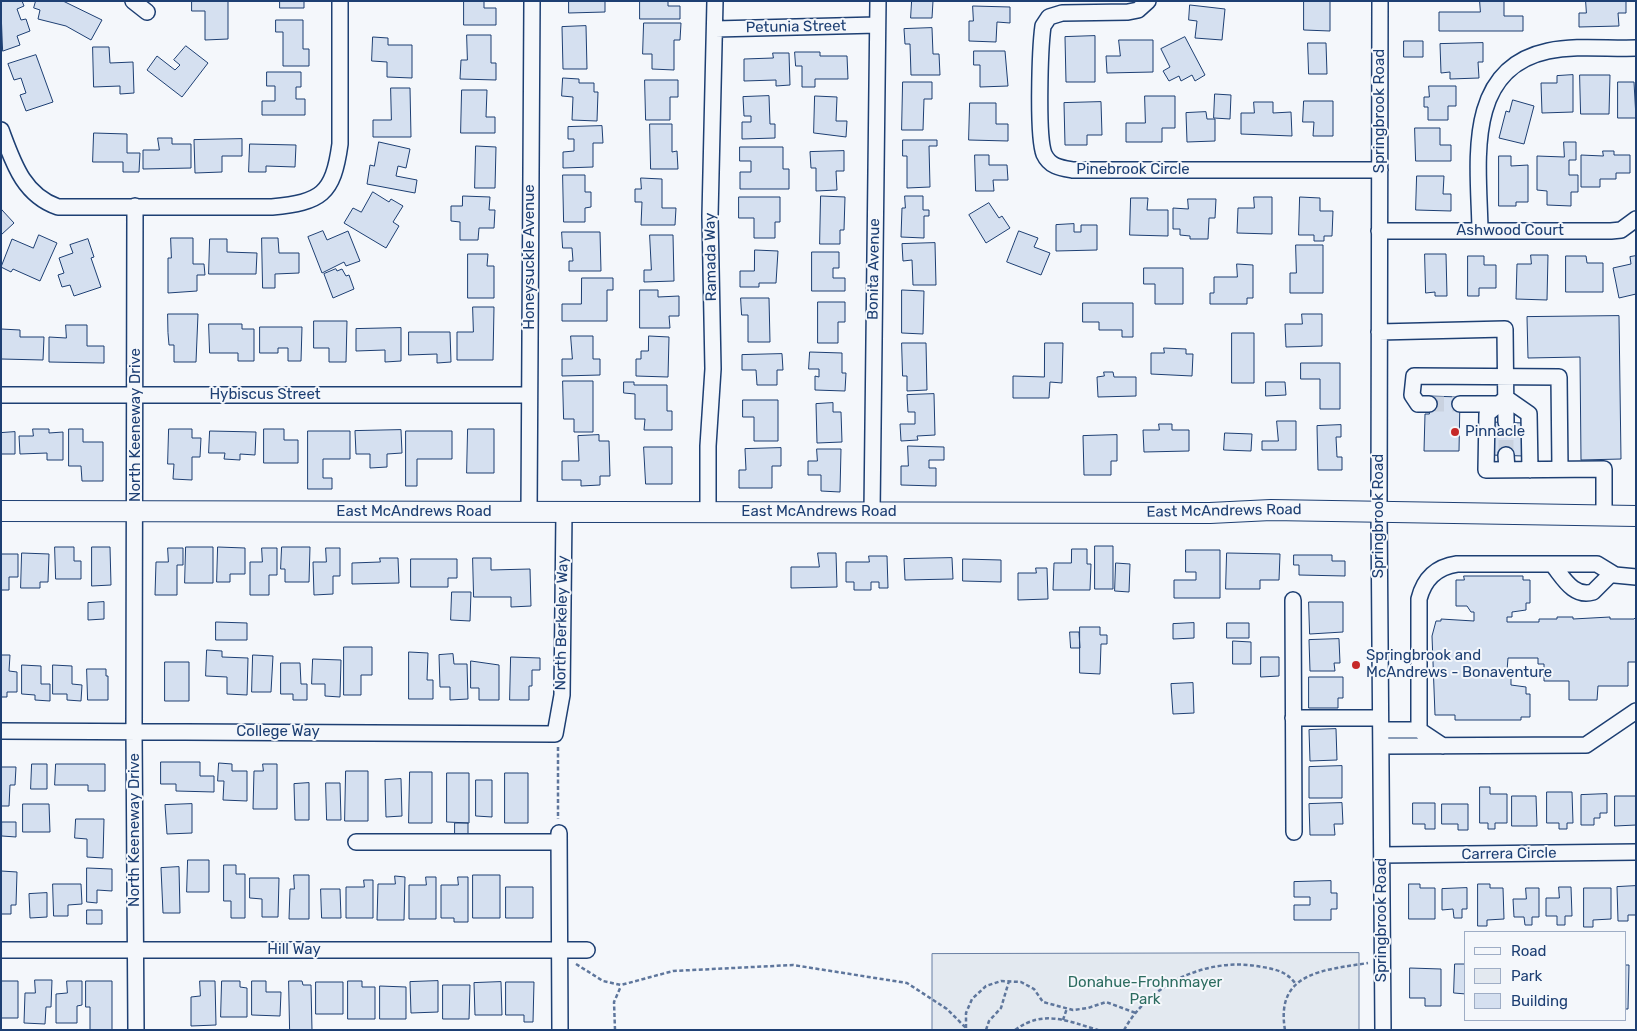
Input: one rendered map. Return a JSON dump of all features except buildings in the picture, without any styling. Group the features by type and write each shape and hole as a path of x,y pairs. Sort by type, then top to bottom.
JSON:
{"main road":[{"name":"East McAndrews Road","path":"1,511 1379,511 1636,516"}],"street":[{"path":"134,1 147,12"},
{"path":"1,130 28,188 44,202 58,207 272,206 303,204 318,196 335,175 340,144 340,1"},
{"name":"Honeysuckle Avenue","path":"530,512 532,1"},
{"name":"Ramada Way","path":"708,512 708,446 712,369 710,216 715,1"},
{"name":"Bonita Avenue","path":"872,512 878,1"},
{"name":"Pinebrook Circle","path":"1148,1 1138,10 1128,12 1062,14 1049,17 1043,26 1041,135 1044,154 1051,163 1059,168 1073,170 1380,170"},
{"name":"Springbrook Road","path":"1380,1 1379,511 1383,1030"},
{"name":"Petunia Street","path":"715,29 877,25"},
{"path":"1480,230 1479,136 1482,115 1489,95 1501,78 1517,63 1549,51 1636,48"},
{"name":"North Keeneway Drive","path":"135,206 136,511 134,731 136,1030"},
{"name":"Ashwood Court","path":"1380,231 1611,231 1621,230 1636,218"},
{"path":"1379,332 1505,329 1506,377 1502,401 1506,422"},
{"path":"1429,404 1418,404 1412,394 1414,376 1559,377 1560,469"},
{"name":"Hybiscus Street","path":"1,395 529,395"},
{"path":"1502,401 1487,414 1486,470 1506,463 1530,470 1604,468 1604,516"},
{"path":"1460,404 1502,401 1529,414 1530,470"},
{"name":"North Berkeley Way","path":"555,734 562,695 564,512"},
{"path":"1419,730 1418,606 1421,592 1428,578 1441,568 1457,564 1598,564 1612,573 1636,577"},
{"path":"1552,564 1573,589 1580,593 1593,592 1612,573"},
{"path":"1293,600 1294,832"},
{"path":"1381,746 1586,745 1636,712"},
{"path":"1293,718 1381,724 1419,730 1443,746"},
{"name":"College Way","path":"1,731 555,734"},
{"path":"356,842 559,837 560,1030"},
{"name":"Carrera Circle","path":"1382,855 1636,852"},
{"name":"Hill Way","path":"1,950 587,950"}],"path":[{"path":"555,734 559,753 557,804 559,837"},
{"path":"560,950 580,967 603,981 621,985 631,984 657,974 757,966 802,966 870,978 907,982 947,1009 967,1030"},
{"path":"1285,1030 1284,1002 1288,991 1295,983 1329,971 1382,961"},
{"path":"1124,1030 1136,1013 1157,991 1184,976 1228,964 1241,964 1272,969 1285,974 1295,983"},
{"path":"967,1030 966,1013 972,999 986,986 1009,981 1028,985 1043,1002 1082,1010 1106,1002 1136,1013"},
{"path":"986,1030 989,1021 1001,1008 1009,981"},
{"path":"615,1030 614,1002 621,985"},
{"path":"1064,1020 1067,1008"},
{"path":"1015,1030 1026,1022 1040,1018 1064,1020 1098,1030"}],"green space":[{"name":"Donahue-Frohnmayer Park","path":"1359,953 1359,1030 932,1030 932,954"}],"tunnel":[{"path":"1429,404 1460,404"},
{"path":"1506,422 1506,455"}],"place":[{"name":"Pinnacle","path":"1455,432"},
{"name":"Springbrook and McAndrews - Bonaventure","path":"1356,665"}]}
